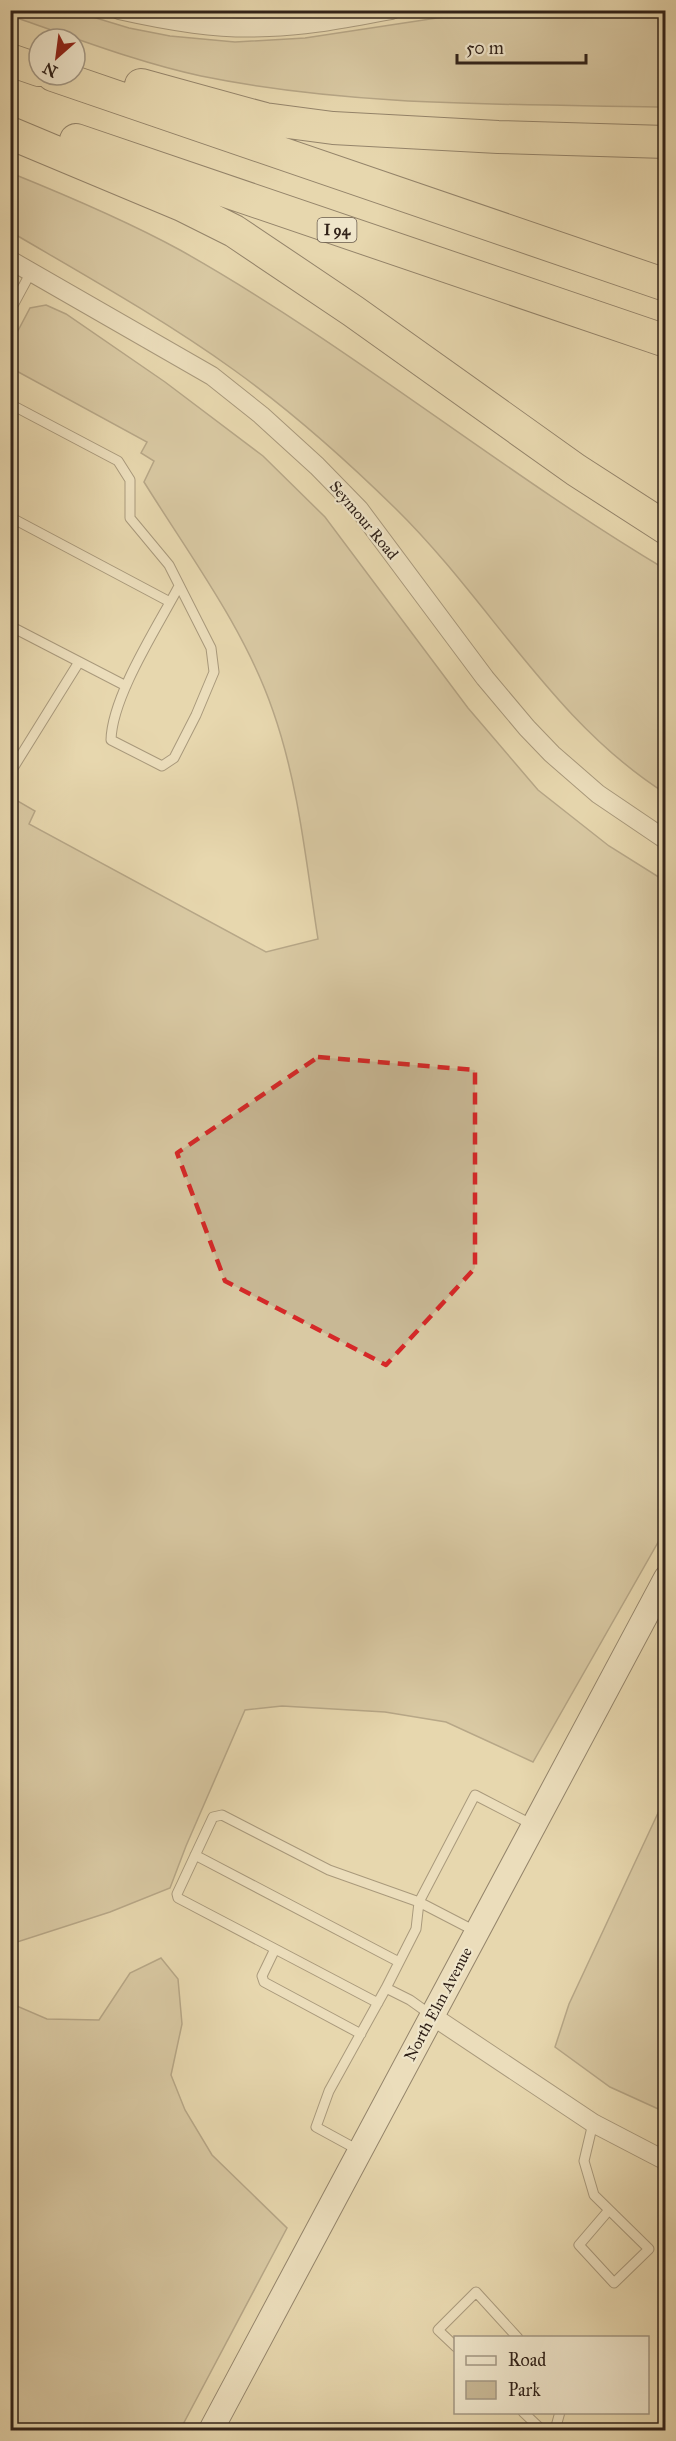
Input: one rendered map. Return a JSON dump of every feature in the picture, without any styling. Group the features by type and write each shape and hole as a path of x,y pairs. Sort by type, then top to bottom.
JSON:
{"highway":[{"path":"10,44 27,49"},
{"path":"10,60 27,66"},
{"path":"87,68 207,104 291,123 435,135 666,142"},
{"path":"87,87 666,285"},
{"name":"I 94","path":"10,117 666,341"},
{"path":"10,133 182,205 234,231 353,311 576,470 666,528"}],"main road":[{"name":"North Elm Avenue","path":"211,2430 532,1824 666,1578"}],"street":[{"path":"119,10 211,26 267,28 295,26 392,10"},
{"name":"Seymour Road","path":"10,260 212,376 261,415 317,466 359,509 485,678 527,728 552,754 598,794 666,840"},
{"path":"431,2015 594,2123 666,2162"}],"lane":[{"path":"10,311 31,272"},
{"path":"10,404 118,461 130,480 130,518 169,566 179,585 211,648 214,672 196,715 174,758 162,766 111,740 111,727 126,686 179,585"},
{"path":"10,517 170,602"},
{"path":"10,626 126,686"},
{"path":"10,773 79,662"},
{"path":"360,2151 316,2127 329,2091 416,1929 419,1902 475,1795 532,1824"},
{"path":"378,2003 178,1898 177,1894 213,1817 222,1815 329,1870 419,1902 476,1932"},
{"path":"195,1855 399,1962"},
{"path":"275,1949 262,1976 264,1982 361,2034"},
{"path":"386,1988 411,2000 431,2015"},
{"path":"594,2123 584,2161 594,2195 649,2249 614,2283 579,2245 609,2210"},
{"path":"454,2345 438,2330 476,2292 517,2336"},
{"path":"525,2414 542,2430"},
{"path":"555,2430 559,2414"}],"highlighted area":[{"path":"318,1057 475,1070 475,1268 386,1365 225,1281 177,1153"}],"green space":[{"path":"11,10 73,11 129,28 170,36 235,42 305,38 483,11 665,11 665,107 432,102 316,94 258,86 177,70 87,42 87,27 43,27 11,16"},
{"path":"11,173 138,229 180,250 243,287 304,326 543,491 665,569 665,793 625,764 589,731 555,696 429,544 395,508 317,436 255,386 180,333 11,232"},
{"path":"46,305 66,314 165,382 263,456 325,517 468,708 538,790 609,846 665,881 665,1530 533,1762 446,1722 385,1712 282,1706 245,1710 170,1888 110,1912 11,1944 11,797 35,811 29,824 266,952 318,939 296,796 273,711 248,651 232,622 144,482 154,461 141,453 147,442 11,368 11,344 30,308"},
{"path":"665,1798 665,2112 610,2087 555,2047 569,2004"},
{"path":"161,1958 178,1979 182,2024 171,2075 185,2110 212,2155 287,2228 180,2430 11,2430 11,2009 17,2006 47,2019 99,2020 130,1973"}]}
